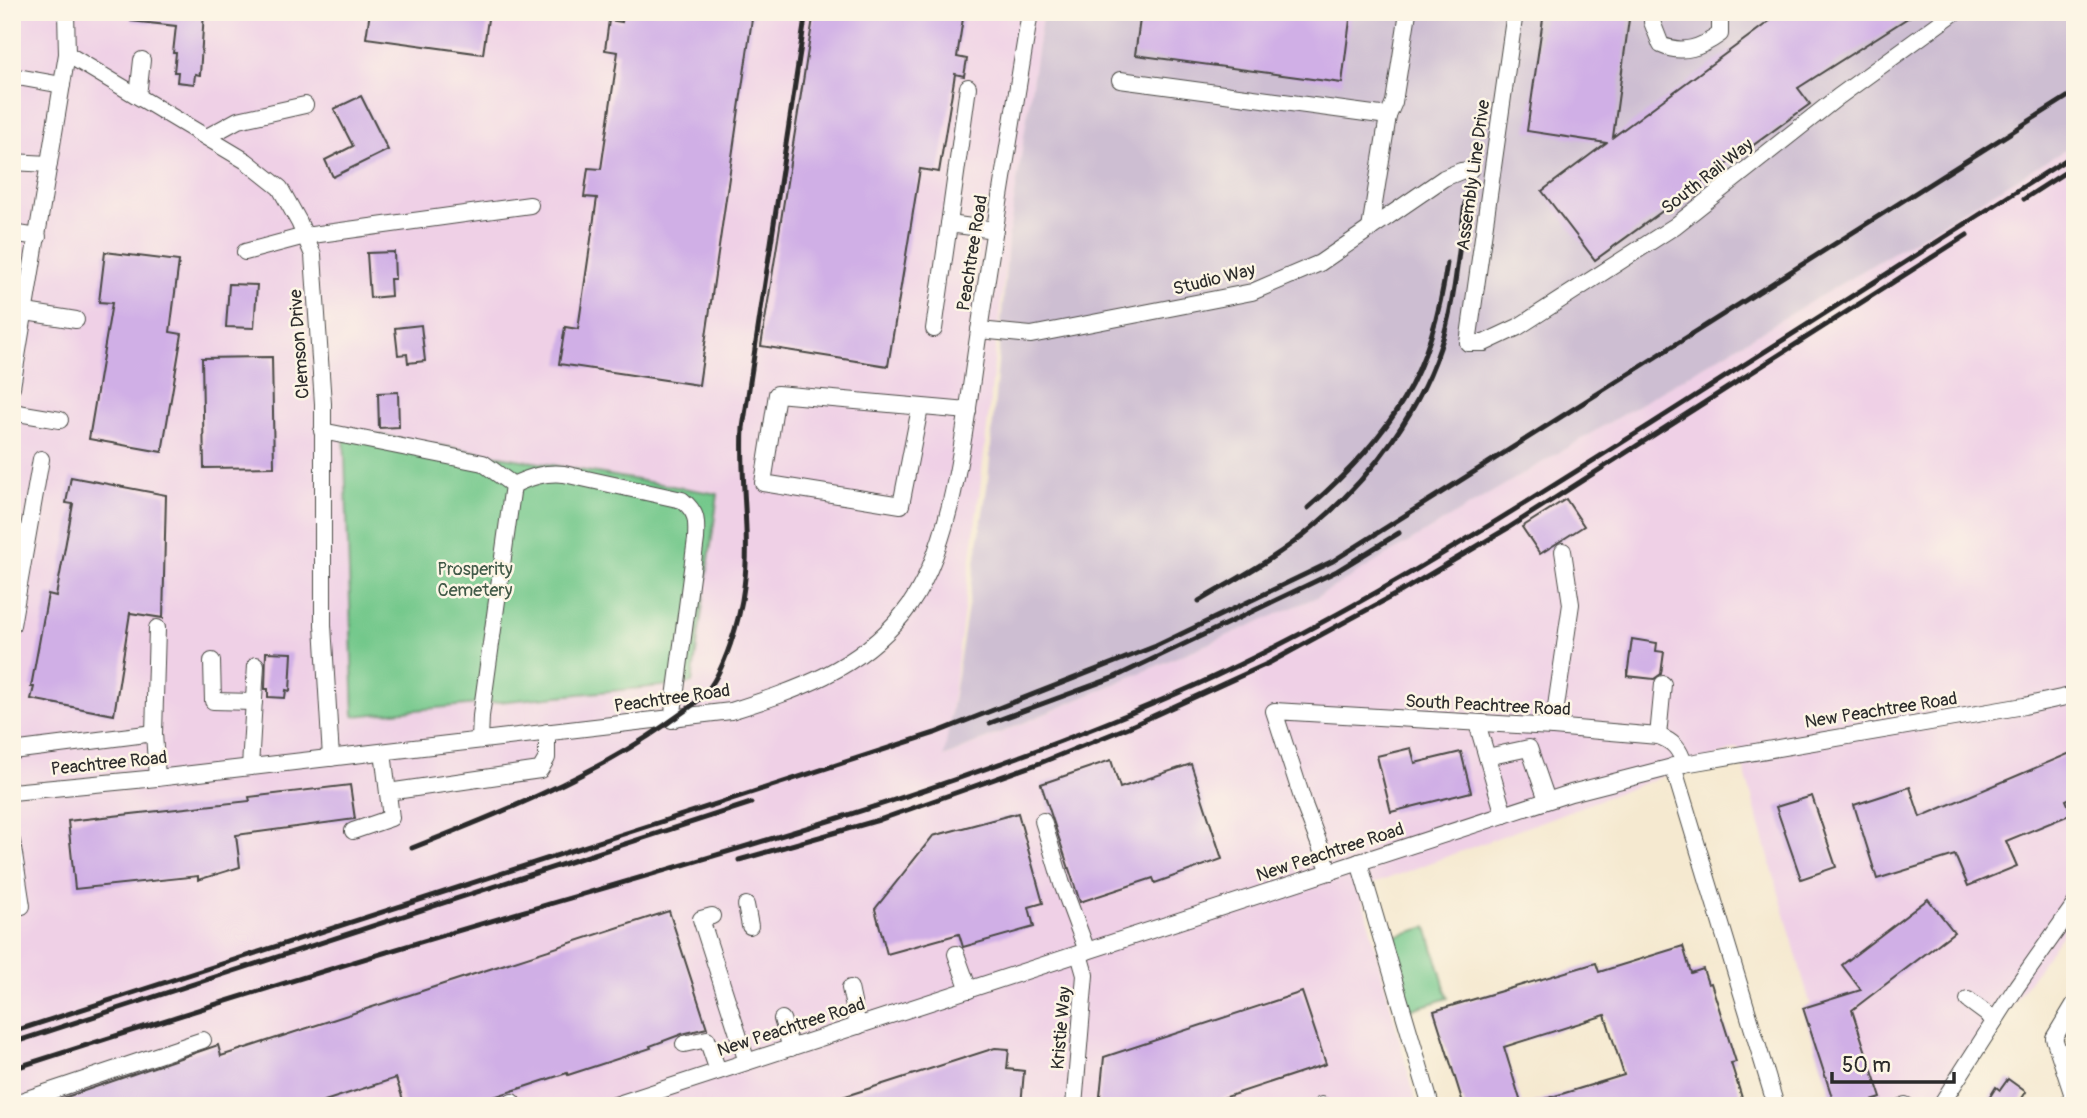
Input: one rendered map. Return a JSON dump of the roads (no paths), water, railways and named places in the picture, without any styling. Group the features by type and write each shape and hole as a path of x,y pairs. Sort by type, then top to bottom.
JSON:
{"street":[{"path":"12,387 67,54 66,12"},
{"name":"Peachtree Road","path":"12,792 672,720 731,711 796,690 841,668 880,638 904,613 929,571 949,510 968,411 1030,12"},
{"path":"1370,229 1408,12"},
{"name":"Assembly Line Drive","path":"1468,343 1516,12"},
{"path":"1653,12 1652,22 1661,45 1674,51 1702,47 1720,34 1720,18 1716,12"},
{"name":"South Rail Way","path":"1468,343 1484,343 1518,327 1675,226 1834,99 1955,12"},
{"name":"Clemson Drive","path":"67,54 246,161 280,188 313,255 323,431 323,625 331,758"},
{"path":"138,96 142,60"},
{"path":"12,76 62,85"},
{"path":"1120,80 1388,116"},
{"path":"934,329 968,87"},
{"path":"207,137 238,120 305,105"},
{"path":"12,162 49,164"},
{"name":"Studio Way","path":"979,330 1031,335 1252,292 1320,263 1444,178 1470,170"},
{"path":"245,252 305,236 530,205"},
{"path":"949,224 995,230"},
{"path":"12,233 38,237"},
{"path":"26,312 76,320"},
{"path":"920,408 901,505 762,482 777,394 968,411"},
{"path":"12,412 60,419"},
{"path":"323,431 483,463 513,485"},
{"path":"12,625 41,459"},
{"path":"513,485 531,477 550,473 564,474 682,500 693,508 697,522 696,539 672,720"},
{"path":"480,740 513,485"},
{"path":"12,526 29,529"},
{"path":"1553,727 1571,604 1563,551"},
{"path":"157,628 154,733 157,778"},
{"path":"212,661 213,701 254,702"},
{"path":"250,767 256,665"},
{"path":"1663,684 1658,736 1670,740 1681,752 1679,765 1776,1106"},
{"name":"New Peachtree Road","path":"612,1106 1547,800 1679,765 2075,695"},
{"name":"South Peachtree Road","path":"1330,872 1305,807 1274,711 1553,727 1658,736"},
{"path":"1477,723 1504,815"},
{"path":"388,792 540,770 547,758 547,732"},
{"path":"12,751 154,733"},
{"path":"1487,757 1529,748 1547,800"},
{"path":"353,831 391,818 383,752"},
{"name":"Kristie Way","path":"1043,821 1083,953 1085,975 1074,1106"},
{"path":"12,841 22,906"},
{"path":"1359,862 1431,1106"},
{"path":"1940,1106 2075,904"},
{"path":"746,905 750,926"},
{"path":"707,917 747,1062"},
{"path":"956,954 969,990"},
{"path":"850,988 858,1026"},
{"path":"1968,1000 1995,1020"},
{"path":"2071,1100 2054,1038 2075,1003"},
{"path":"782,1020 791,1048"},
{"path":"684,1044 707,1039 718,1071"},
{"path":"12,1104 203,1040"}],"railway":[{"path":"412,848 575,778 636,744 703,696 725,659 739,614 746,567 743,428 806,12"},
{"path":"12,1032 935,733 1156,646 1333,561 2075,92"},
{"path":"12,1069 332,968 865,810 1032,752 1196,685 1314,627 1428,562 1651,424 2075,154"},
{"path":"2024,199 2075,166"},
{"path":"1199,601 1301,537 1356,486 1393,440 1423,389 1444,335 1454,286 1465,203"},
{"path":"739,860 879,820 1040,763 1129,727 1269,663 1400,592 1508,528 1967,235"},
{"path":"1308,508 1363,455 1403,400 1419,370 1431,338 1447,263"},
{"path":"990,723 1115,677 1337,571 1399,533"},
{"path":"12,1043 751,803"}],"park label":[{"name":"Prosperity Cemetery","path":"475,579"}]}
